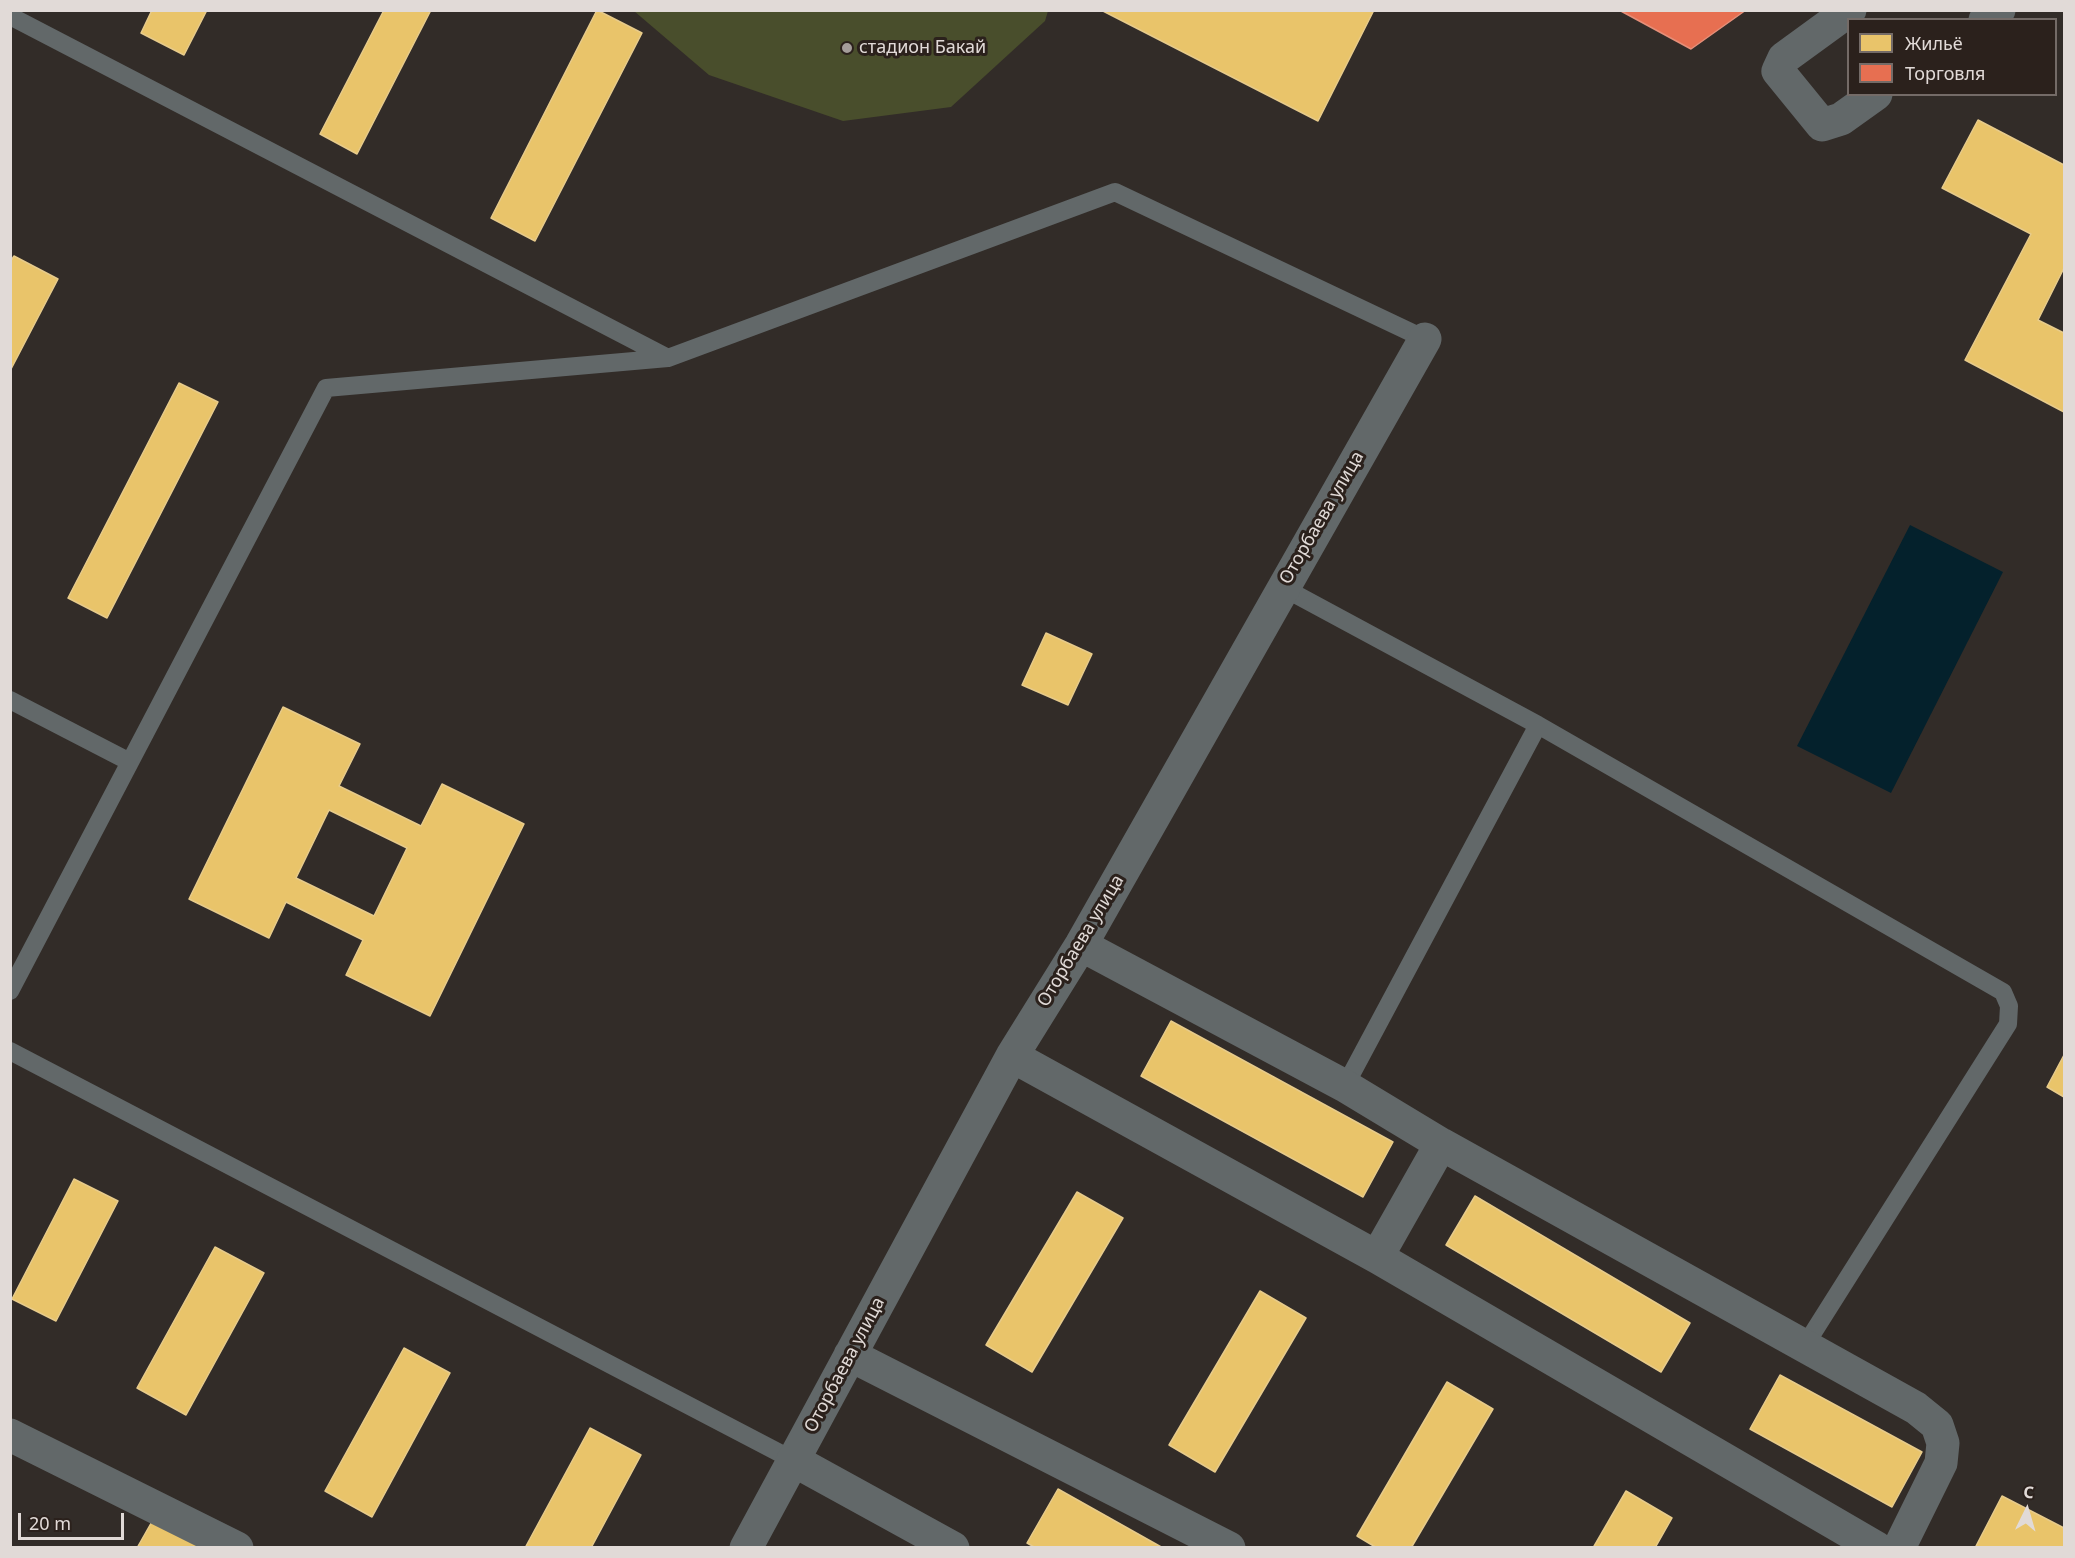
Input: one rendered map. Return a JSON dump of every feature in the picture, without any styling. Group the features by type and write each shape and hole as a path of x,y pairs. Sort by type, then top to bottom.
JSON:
{"street":[{"path":"1850,10 1784,58 1778,71 1822,125 1841,119 1873,96"},
{"name":"Оторбаева улица","path":"746,1548 1012,1056 1081,945 1282,586 1425,339"},
{"path":"1081,945 1345,1086 1441,1144 1916,1408 1937,1425 1942,1443 1941,1463 1899,1548"},
{"path":"1012,1056 1377,1257 1877,1548"},
{"path":"1377,1257 1441,1144"},
{"path":"850,1355 1229,1548"},
{"path":"10,1435 237,1548"},
{"path":"793,1460 953,1548"}],"lane":[{"path":"10,16 668,358"},
{"path":"10,991 326,388 668,358 1115,192 1425,339"},
{"path":"1282,586 1538,725 2003,992 2009,1006 2008,1024 1804,1347"},
{"path":"10,700 130,762"},
{"path":"1345,1086 1538,725"},
{"path":"10,1051 793,1460"}],"green space":[{"name":"стадион Бакай","path":"634,11 1048,11 1045,21 951,107 843,121 709,75"}],"water":[{"path":"1910,525 2003,572 1891,793 1797,746"}],"building: Жильё":[{"path":"152,10 207,10 184,55 141,33"},
{"path":"384,10 431,10 357,154 320,134"},
{"path":"597,10 642,33 535,241 491,218"},
{"path":"1101,10 1374,10 1318,121"},
{"path":"1978,120 2064,165 2064,268 2038,320 2064,333 2064,412 1965,360 2031,234 1942,188"},
{"path":"14,256 58,279 10,371 10,262"},
{"path":"179,383 218,402 107,618 68,598"},
{"path":"1046,633 1092,654 1068,705 1022,685"},
{"path":"283,707 360,744 339,786 421,826 442,784 524,824 430,1016 346,975 363,940 286,902 269,938 189,899","holes":["329,810 407,848 374,916 296,878"]},
{"path":"1171,1021 1393,1142 1363,1197 1141,1076"},
{"path":"2064,1055 2064,1097 2047,1087"},
{"path":"74,1179 118,1201 56,1321 12,1299"},
{"path":"1077,1192 1123,1218 1032,1372 986,1345"},
{"path":"1475,1196 1690,1323 1661,1372 1446,1245"},
{"path":"215,1247 264,1273 186,1415 137,1388"},
{"path":"1260,1291 1306,1318 1215,1472 1169,1445"},
{"path":"404,1348 450,1373 372,1517 325,1491"},
{"path":"1780,1375 1922,1452 1892,1507 1750,1429"},
{"path":"1447,1382 1493,1409 1411,1548 1377,1548 1357,1536"},
{"path":"590,1428 641,1455 591,1548 525,1548"},
{"path":"1058,1489 1163,1548 1036,1548 1027,1543"},
{"path":"1626,1491 1672,1518 1655,1548 1593,1548"},
{"path":"2002,1496 2064,1528 2064,1548 1975,1548"},
{"path":"154,1518 207,1548 137,1548"}],"building: Торговля":[{"path":"1619,10 1746,10 1691,49"}],"place":[{"name":"стадион Бакай","path":"847,48"}]}
